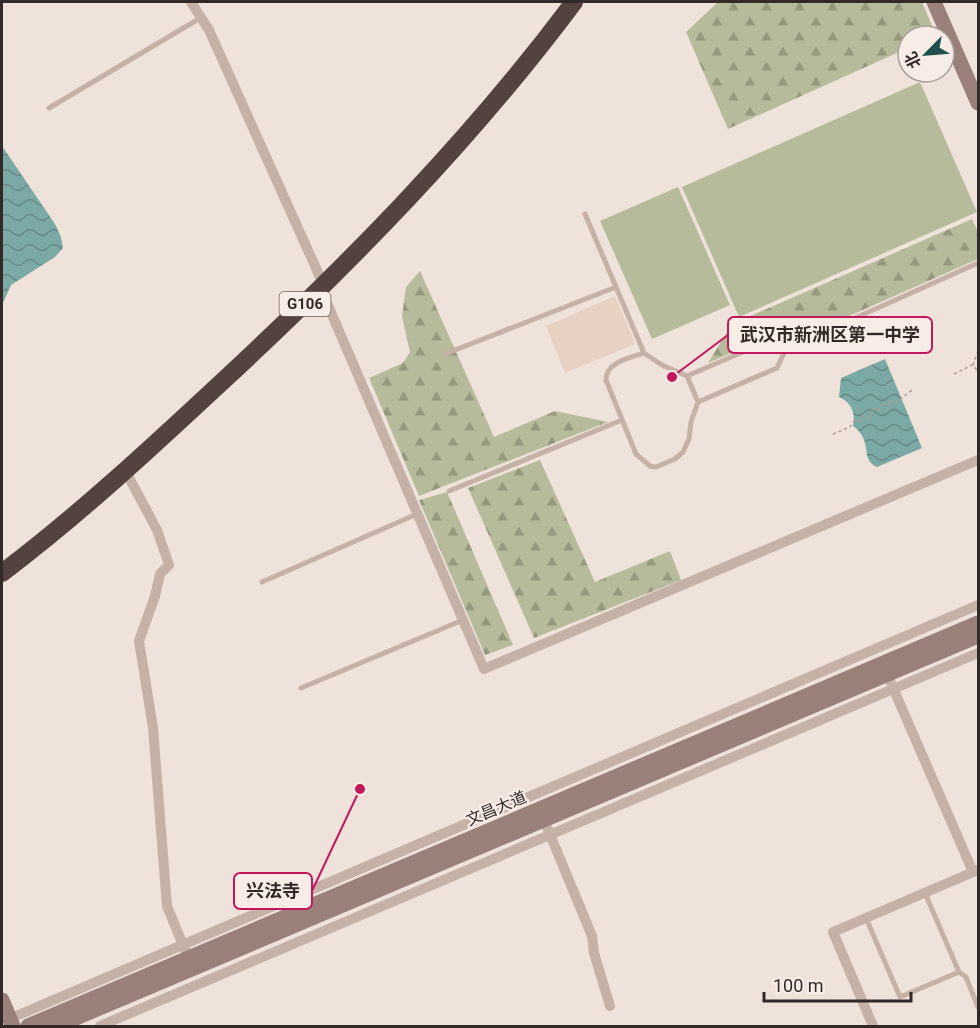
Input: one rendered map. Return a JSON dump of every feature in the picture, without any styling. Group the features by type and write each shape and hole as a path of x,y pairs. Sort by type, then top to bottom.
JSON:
{"highway":[{"name":"G106","path":"2,570 29,552 125,470 322,287 388,221 467,134 525,66 574,2"}],"main road":[{"path":"934,2 978,103"},
{"name":"文昌大道","path":"28,1026 186,952 978,623"},
{"name":"文昌大道","path":"57,1026 978,636"},
{"path":"2,1000 8,1022"}],"street":[{"path":"191,2 202,17 322,287 484,669 978,460"},
{"path":"125,470 157,530 169,566 160,574 155,596 139,641 153,728 167,906 186,952"},
{"path":"8,1022 186,952 978,606"},
{"path":"100,1026 978,653"},
{"path":"873,1026 833,932 976,871 887,674"},
{"path":"544,820 592,936 594,953 610,1006"}],"lane":[{"path":"50,108 202,17"},
{"path":"585,214 644,353 662,365 687,376 698,402 691,422 689,439 683,452 675,459 656,467 644,463 636,454 606,380 606,373 613,365 644,353"},
{"path":"698,402 777,368 786,349 978,263"},
{"path":"445,354 616,287"},
{"path":"687,376 766,342 786,349"},
{"path":"449,491 622,420"},
{"path":"262,582 417,514"},
{"path":"301,688 463,620"},
{"path":"925,892 959,972 966,977 978,1007"},
{"path":"866,918 900,998 959,972"}],"path":[{"path":"954,374 973,365 978,351"},
{"path":"973,365 978,372"},
{"path":"833,434 850,427 854,421 861,421 862,416 869,417 873,409 879,410 883,404 890,405 890,401 897,402 912,390"}],"green space":[{"path":"718,2 922,2 931,24 896,24 896,53 728,129 686,32"},
{"path":"915,84 921,84 977,212 739,317 682,187"},
{"path":"678,187 730,305 652,339 600,221"},
{"path":"972,219 978,232 978,259 786,344 764,339 708,363 732,324"},
{"path":"420,271 494,437 555,411 608,422 419,496 369,378 403,363 410,352 402,316 406,287"},
{"path":"540,460 595,582 670,551 681,580 534,638 468,488"},
{"path":"447,492 513,645 485,655 419,500"}],"shaded area":[{"path":"615,296 635,344 565,373 546,326"}],"water":[{"path":"2,146 55,224 63,248 55,257 11,285 2,305"},
{"path":"885,359 922,448 877,467 869,459 863,438 853,426 852,408 839,397 841,378"}],"place":[{"name":"武汉市新洲区第一中学","path":"672,377"},
{"name":"兴法寺","path":"360,789"}]}
